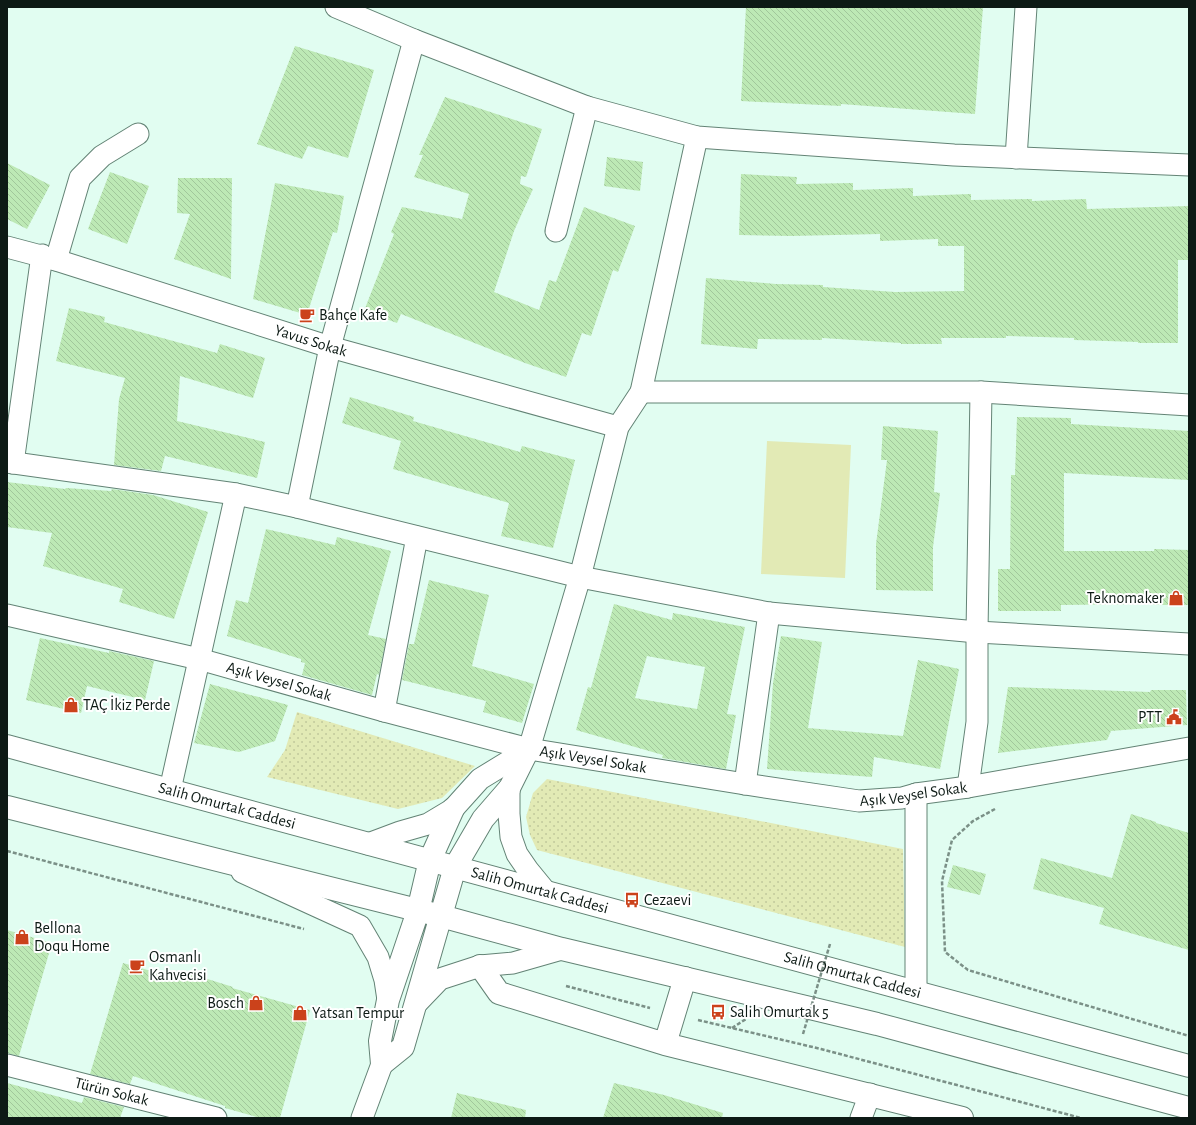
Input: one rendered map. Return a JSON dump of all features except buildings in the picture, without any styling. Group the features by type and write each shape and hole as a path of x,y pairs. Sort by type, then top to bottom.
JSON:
{"main road":[{"name":"Salih Omurtak Caddesi","path":"7,746 1189,1066"},
{"path":"382,1064 403,1047 454,868 483,819 509,789"},
{"path":"7,807 441,916 562,949 877,1024 1189,1108"},
{"path":"382,1064 380,1041 388,1000 418,911 430,860 453,809"},
{"path":"480,966 499,993 666,1044 962,1118"},
{"path":"666,1044 685,978"}],"street":[{"path":"336,7 414,40 587,107 697,137 946,155 1189,164"},
{"path":"1016,158 1026,7"},
{"path":"297,507 330,347 414,40"},
{"path":"556,231 587,107"},
{"path":"138,134 102,156 80,178 49,257 10,462 236,494 297,507 580,577 769,613 977,632 1189,644"},
{"path":"546,892 524,865 517,854 513,843 509,814 509,789 529,749 580,577 618,427 641,392 697,137"},
{"name":"Yavus Sokak","path":"7,247 49,257 330,347 618,427"},
{"path":"641,392 981,392 1189,405"},
{"path":"968,788 977,722 981,392"},
{"path":"170,790 236,494"},
{"path":"384,711 417,537"},
{"path":"744,784 769,613"},
{"name":"Aşık Veysel Sokak","path":"7,615 199,659 384,711 529,749 859,801 902,798 916,794 968,788 1189,748"},
{"path":"368,844 400,832 428,824 453,809 480,779 529,749"},
{"path":"916,794 916,992"},
{"path":"216,860 360,926 378,957 385,980 388,1000"},
{"path":"416,1004 440,979 480,966 513,963 562,949"},
{"path":"362,1118 382,1064"},
{"name":"Türün Sokak","path":"7,1065 216,1118"},
{"path":"861,1118 870,1094"}],"path":[{"path":"995,809 973,821 952,840 942,881 945,952 968,970 1189,1036"},
{"path":"7,851 310,930"},
{"path":"803,1034 830,944"},
{"path":"562,985 674,1014 821,1049 1081,1118"},
{"path":"732,1028 745,1019"}],"green space":[{"path":"767,441 851,445 845,578 761,574"},
{"path":"297,712 475,766 442,798 398,809 267,777 285,750"},
{"path":"547,779 903,849 905,947 537,850 530,835 526,817 533,793"}],"place":[{"name":"Bahçe Kafe","path":"307,315"},
{"name":"Teknomaker","path":"1176,598"},
{"name":"TAÇ İkiz Perde","path":"71,705"},
{"name":"PTT","path":"1174,717"},
{"name":"Cezaevi","path":"632,900"},
{"name":"Bellona Doqu Home","path":"22,937"},
{"name":"Osmanlı Kahvecisi","path":"137,966"},
{"name":"Bosch","path":"256,1003"},
{"name":"Salih Omurtak 5","path":"718,1012"},
{"name":"Yatsan Tempur","path":"300,1013"}]}
